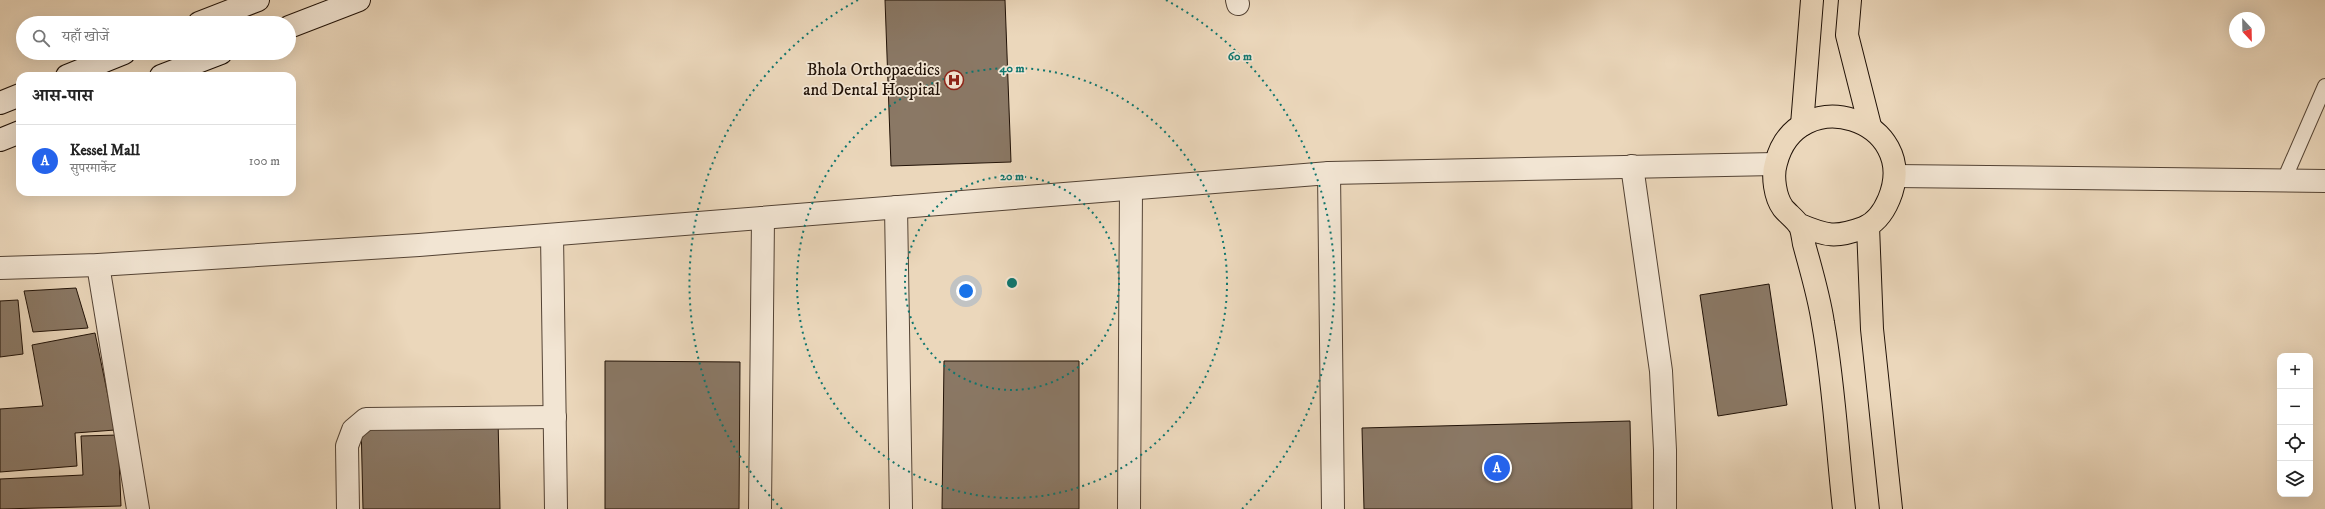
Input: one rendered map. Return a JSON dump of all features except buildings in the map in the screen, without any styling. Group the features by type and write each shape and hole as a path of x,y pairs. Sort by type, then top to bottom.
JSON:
{"main road":[{"path":"1802,125 1812,0"},
{"path":"1850,0 1847,35 1870,126"},
{"path":"1824,116 1854,118 1870,126 1885,142 1895,166 1895,186 1884,211 1868,226 1844,235 1823,235 1800,225 1782,207 1775,186 1775,164 1785,140 1802,125 1824,116"},
{"path":"1800,225 1823,322 1844,509"},
{"path":"1868,226 1872,329 1891,509"}],"street":[{"path":"217,16 258,0"},
{"path":"296,24 359,0"},
{"path":"77,72 107,60"},
{"path":"171,72 203,60"},
{"path":"0,103 16,97"},
{"path":"0,140 16,134"},
{"path":"0,268 98,265 419,245 1329,173 1775,164"},
{"path":"1632,166 1661,371 1665,450 1665,509"},
{"path":"1329,173 1333,509"},
{"path":"1895,176 2325,181"},
{"path":"1129,509 1131,189"},
{"path":"896,207 901,509"},
{"path":"760,509 762,218"},
{"path":"552,235 556,509"},
{"path":"98,265 138,509"},
{"path":"348,509 347,446 353,430 366,419 555,416"}],"lane":[{"path":"2284,180 2325,86"}],"place":[{"name":"Bhola Orthopaedics and Dental Hospital","path":"954,80"},
{"name":"Kessel Mall","path":"1497,468"}]}
